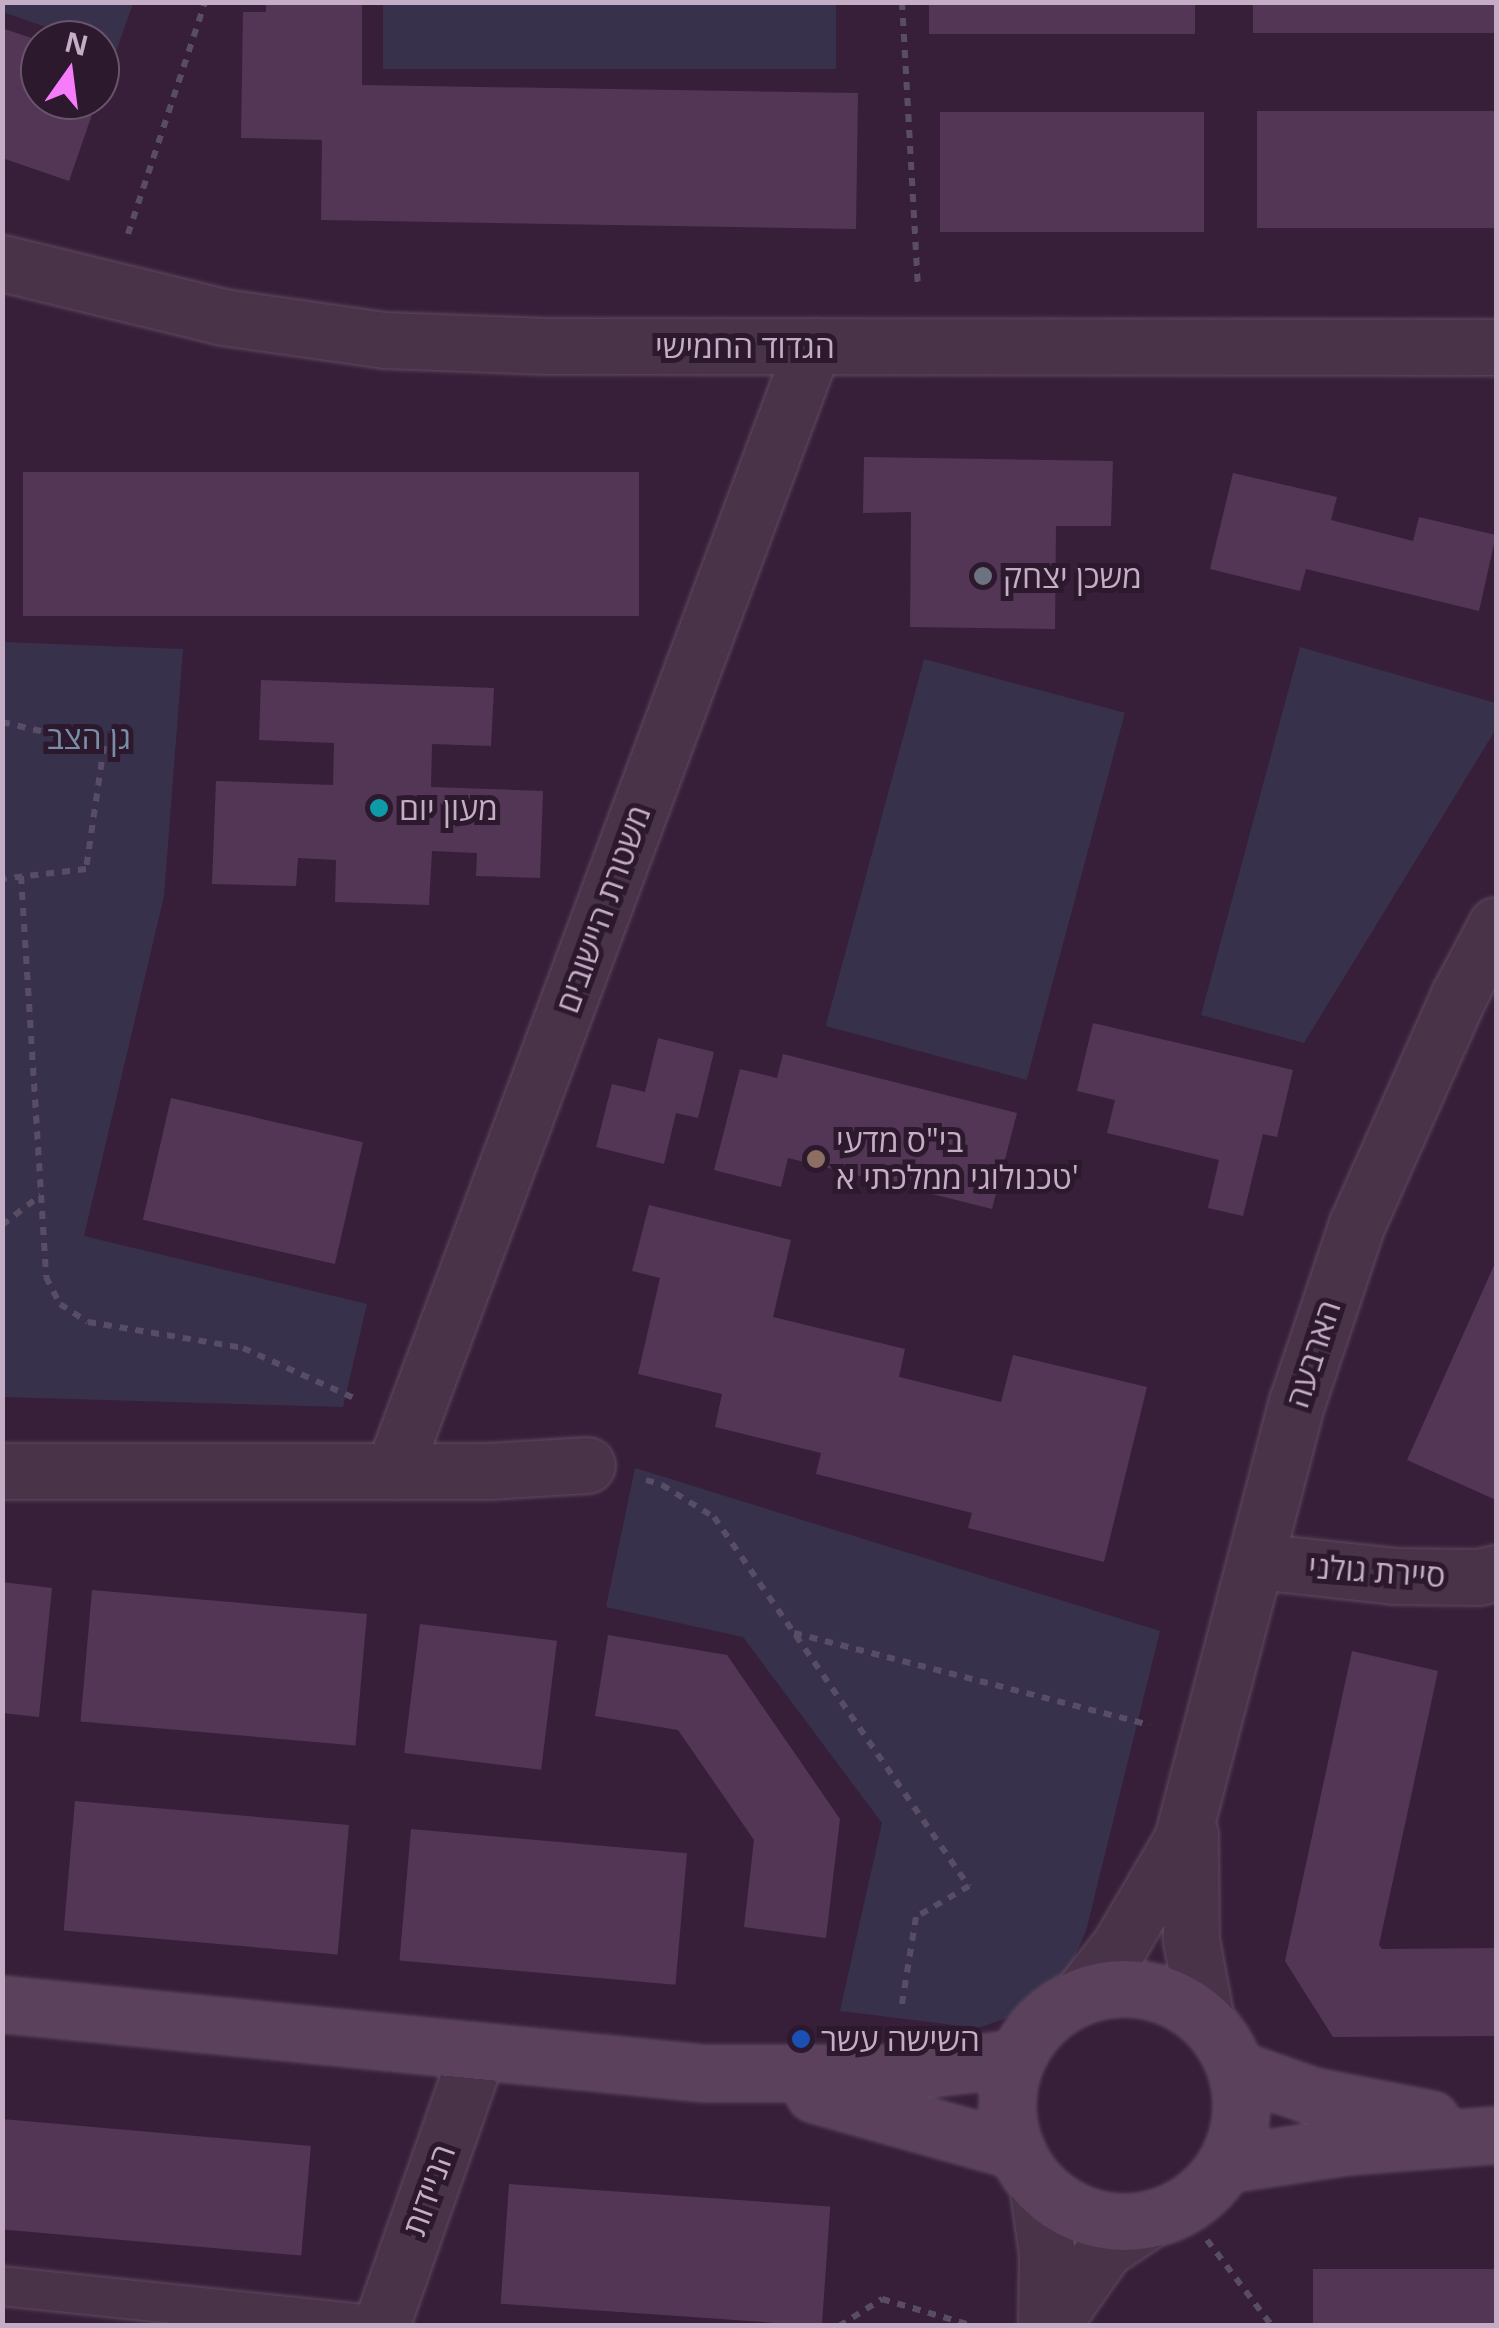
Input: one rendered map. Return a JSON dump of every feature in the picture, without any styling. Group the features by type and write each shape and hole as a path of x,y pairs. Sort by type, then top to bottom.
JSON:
{"street":[{"name":"הגדוד החמישי","path":"2,263 223,317 385,340 813,346 1496,347"},
{"name":"משטרת היישובים","path":"402,1448 813,346"},
{"name":"הארבעה","path":"1081,1995 1146,1903 1182,1839 1194,1806 1296,1402 1357,1224 1458,995 1496,926"},
{"path":"2,1471 402,1448 587,1465"},
{"name":"סיירת גולני","path":"1257,1561 1394,1576 1478,1577 1496,1573"},
{"name":"הארבעה","path":"1194,1806 1189,1860 1191,1940 1206,2020"},
{"path":"1113,1988 1147,1990 1178,2000 1206,2020 1236,2069 1242,2101 1239,2134 1226,2164 1208,2188 1105,2249 1049,2326 1047,2254 1027,2168 1008,2121 1007,2089 1016,2058 1032,2032 1054,2010 1081,1995 1113,1988"},
{"path":"2,2004 477,2054 704,2073 891,2073 1016,2058"},
{"name":"הניידות","path":"380,2326 477,2054"},
{"path":"1236,2069 1274,2086 1346,2104 1496,2127"},
{"path":"704,2073 856,2104 1027,2168 1061,2204 1089,2216 1119,2222 1166,2213"},
{"path":"1226,2164 1348,2146 1496,2135"}],"lane":[{"path":"2,2286 380,2326"}],"path":[{"path":"108,290 205,2"},
{"path":"902,2 922,346"},
{"path":"2,722 104,746 86,869 2,879"},
{"path":"21,876 46,1276 60,1304 88,1322 244,1348 402,1448"},
{"path":"2,1224 41,1195"},
{"path":"587,1465 662,1485 714,1517 969,1886 916,1917 891,2073"},
{"path":"793,1633 1211,1740"},
{"path":"1166,2213 1272,2326"},
{"path":"839,2326 882,2299 974,2326"}],"green space":[{"path":"3,2 133,3 120,40 120,20 26,20 3,12"},
{"path":"383,3 836,3 836,69 383,69"},
{"name":"גן הצב","path":"3,642 183,649 164,896 84,1236 367,1304 343,1407 3,1397"},
{"path":"1300,647 1496,703 1496,729 1304,1043 1201,1015"},
{"path":"924,659 1125,713 1027,1080 826,1026"},
{"path":"635,1468 1160,1631 1086,1931 1062,1985 1033,2009 978,2028 840,2011 882,1823 743,1637 606,1607"}],"building":[{"path":"266,2 362,2 362,85 858,93 856,229 321,220 322,140 241,138 243,12 266,12"},
{"path":"929,2 1195,2 1195,34 929,34"},
{"path":"1253,2 1496,2 1496,33 1253,33"},
{"path":"2,28 20,34 20,120 90,120 69,181 2,158"},
{"path":"1257,111 1496,111 1496,228 1257,228"},
{"path":"940,112 1204,112 1204,232 940,232"},
{"name":"משכן יצחק","path":"864,457 1113,461 1111,526 1056,526 1055,629 910,627 911,512 863,513"},
{"path":"23,472 639,472 639,616 23,616"},
{"path":"1233,473 1337,497 1331,520 1413,541 1419,517 1496,535 1479,611 1306,569 1300,591 1210,569"},
{"name":"מעון יום","path":"261,680 494,688 491,746 432,744 431,787 543,791 540,878 476,876 477,853 432,851 429,905 335,902 336,860 298,858 296,886 212,884 216,781 333,785 334,743 259,740"},
{"path":"1093,1023 1293,1070 1277,1137 1263,1134 1243,1216 1208,1208 1219,1160 1107,1133 1115,1100 1077,1091"},
{"path":"658,1038 714,1052 698,1118 676,1113 664,1164 596,1147 612,1084 645,1092"},
{"path":"783,1054 1017,1113 992,1209 788,1158 781,1187 714,1170 740,1069 777,1078"},
{"path":"171,1098 363,1142 335,1264 143,1220"},
{"path":"649,1205 791,1240 773,1317 905,1349 899,1377 1001,1402 1013,1355 1147,1387 1104,1562 968,1528 972,1513 816,1474 821,1453 715,1427 722,1394 638,1374 660,1278 632,1271"},
{"path":"1496,1261 1496,1500 1407,1460"},
{"path":"2,1582 52,1588 39,1717 2,1713"},
{"path":"92,1590 367,1614 355,1746 80,1721"},
{"path":"420,1624 557,1641 541,1770 404,1753"},
{"path":"608,1635 727,1655 840,1819 826,1938 744,1927 754,1840 678,1730 595,1716"},
{"path":"1352,1651 1438,1671 1379,1945 1382,1949 1496,1948 1496,2036 1333,2037 1285,1961"},
{"path":"75,1801 349,1825 338,1954 64,1931"},
{"path":"411,1829 687,1853 675,1985 399,1960"},
{"path":"2,2119 311,2146 301,2256 2,2229"},
{"path":"509,2184 830,2206 822,2326 501,2304"},
{"path":"1313,2269 1496,2269 1496,2326 1313,2326"}],"place":[{"name":"משכן יצחק","path":"983,576"},
{"name":"מעון יום","path":"379,808"},
{"name":"בי\"ס מדעי טכנולוגי ממלכתי א'","path":"816,1159"},
{"name":"השישה עשר","path":"801,2039"}]}
